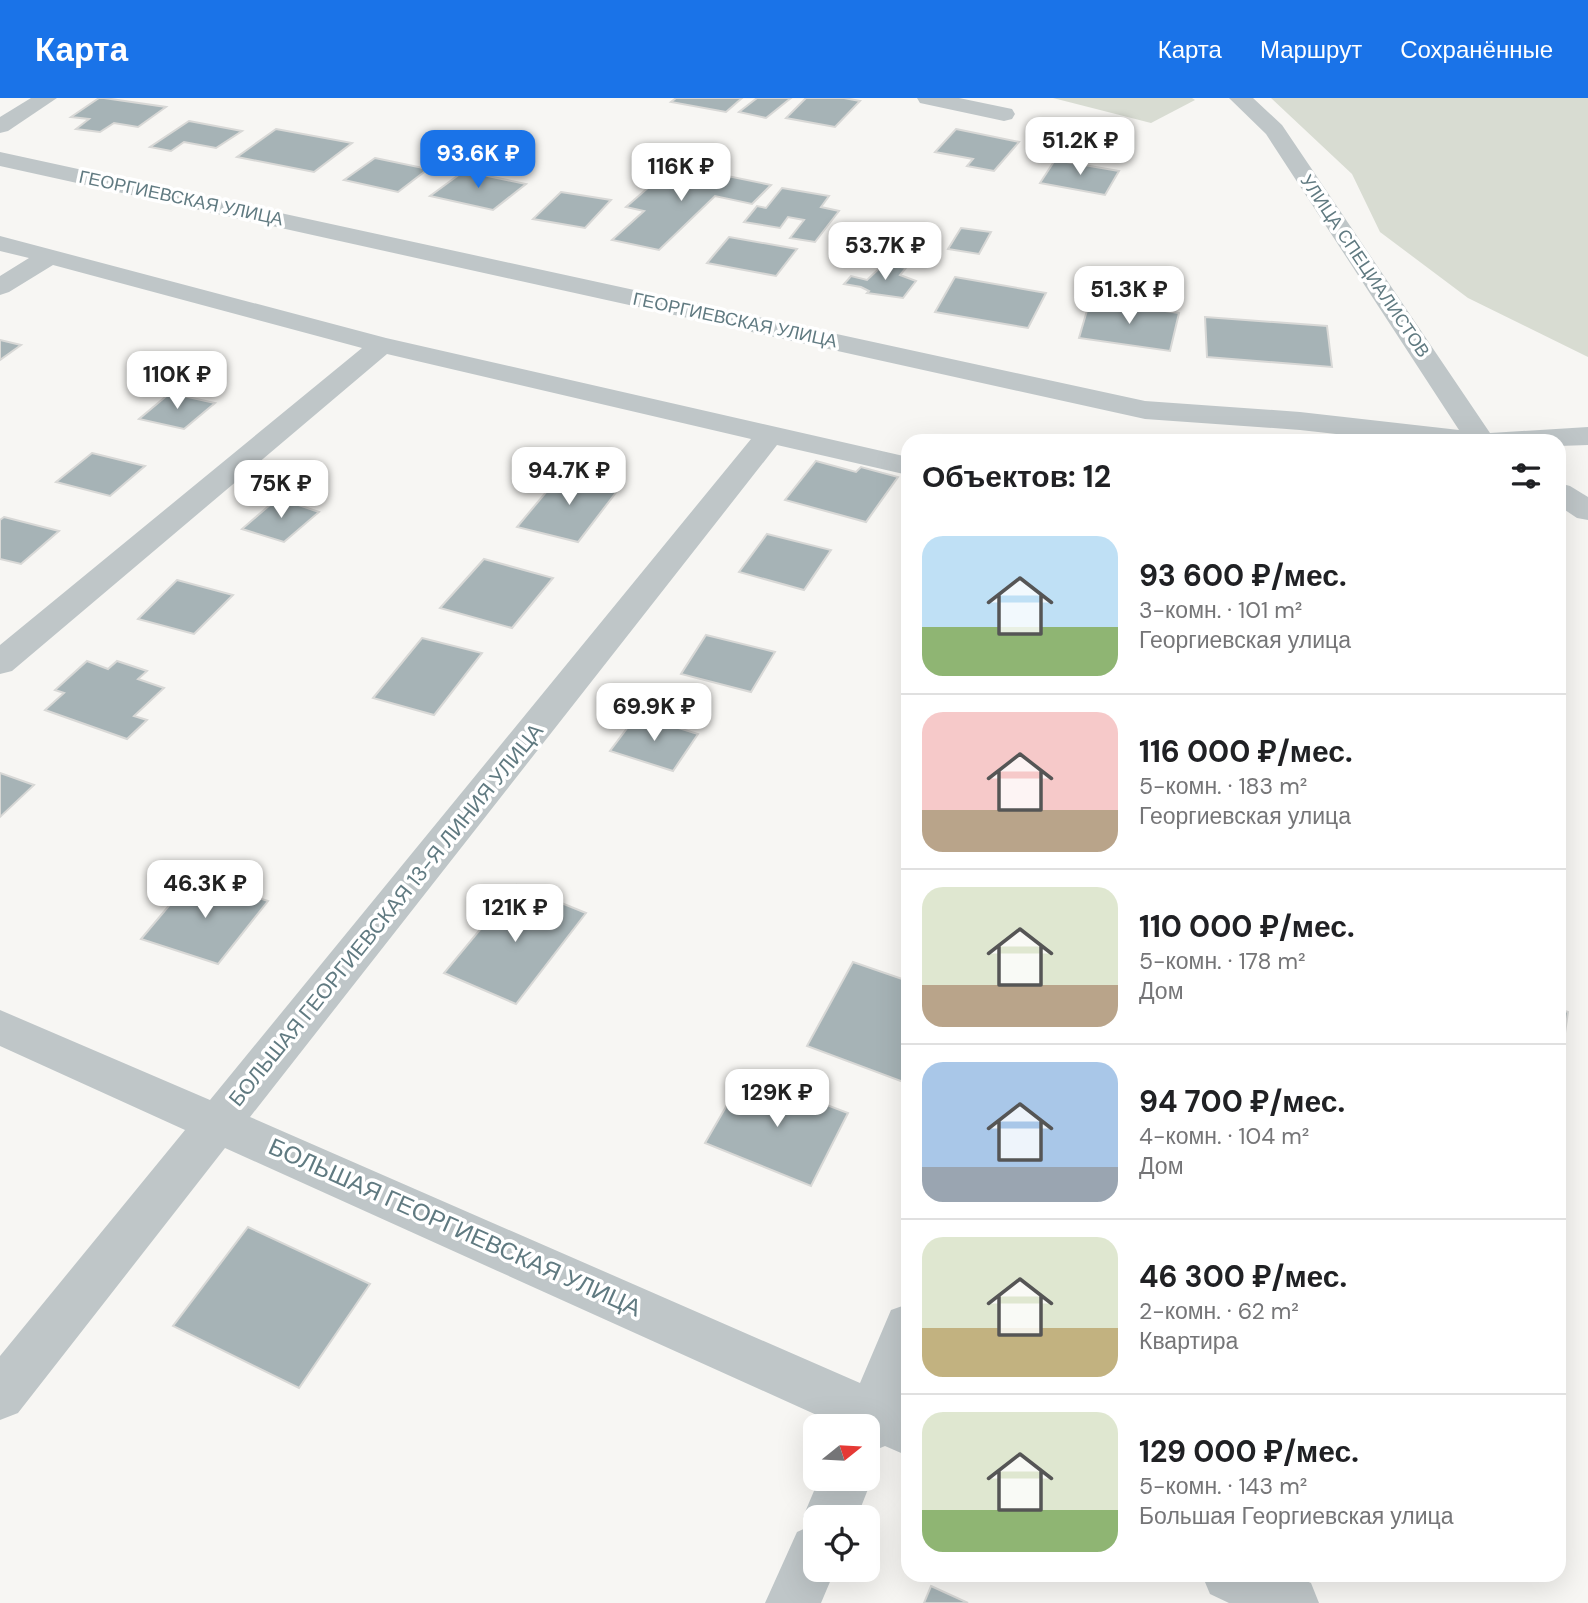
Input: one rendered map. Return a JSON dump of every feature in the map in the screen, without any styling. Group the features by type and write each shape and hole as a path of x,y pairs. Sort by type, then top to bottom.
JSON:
{"street":[{"path":"0,126 46,98"},
{"path":"928,98 1004,114"},
{"name":"УЛИЦА СПЕЦИАЛИСТОВ","path":"1240,98 1274,130 1473,434"},
{"name":"ГЕОРГИЕВСКАЯ УЛИЦА","path":"0,159 1144,410 1300,421 1416,434"},
{"path":"0,243 382,345 901,464"},
{"path":"0,287 50,256"},
{"path":"0,663 382,345"},
{"name":"БОЛЬШАЯ ГЕОРГИЕВСКАЯ 13-Я ЛИНИЯ УЛИЦА","path":"0,1395 770,434"},
{"path":"1566,437 1588,436"},
{"path":"1566,497 1588,511"},
{"name":"БОЛЬШАЯ ГЕОРГИЕВСКАЯ УЛИЦА","path":"0,1027 220,1122 883,1424"},
{"path":"883,1424 901,1354"},
{"path":"793,1603 803,1580"},
{"path":"1244,1582 1291,1603"}],"shaded area":[{"path":"1053,98 1192,98 1195,100 1151,123"},
{"path":"1271,98 1588,98 1588,357 1468,298 1380,232 1352,174"}],"building":[{"path":"99,98 166,107 138,127 114,123 100,132 76,129 89,119 71,117"},
{"path":"676,98 742,98 726,112 671,102"},
{"path":"757,98 791,98 766,118 739,112"},
{"path":"806,98 844,98 860,101 835,127 786,118"},
{"path":"189,121 242,131 216,148 184,142 171,151 150,147"},
{"path":"276,129 352,143 314,172 237,157"},
{"path":"956,129 1019,142 994,171 967,166 973,159 935,152"},
{"path":"375,158 428,169 398,192 344,180"},
{"path":"1055,160 1119,171 1105,195 1040,183"},
{"path":"674,165 771,185 752,204 715,196 659,250 612,240 644,211 626,207"},
{"path":"464,171 526,184 493,210 430,196"},
{"path":"782,188 829,196 821,207 839,211 815,242 790,238 804,220 788,217 780,228 744,222 757,206 766,208"},
{"path":"561,192 611,200 585,228 533,219"},
{"path":"961,228 991,232 979,254 948,249"},
{"path":"729,237 797,249 776,276 707,263"},
{"path":"884,264 906,268 900,275 916,281 903,298 867,293 869,291 861,287 844,284 851,276 867,280"},
{"path":"955,277 1046,293 1028,328 935,312"},
{"path":"1090,300 1179,313 1170,351 1079,338"},
{"path":"1205,317 1327,326 1332,367 1207,357"},
{"path":"0,340 21,345 0,360"},
{"path":"170,393 215,403 184,429 139,419"},
{"path":"92,453 145,466 110,496 56,482"},
{"path":"816,461 856,472 861,467 898,477 866,522 785,500"},
{"path":"562,473 621,486 578,542 517,527"},
{"path":"278,498 319,512 284,542 242,529"},
{"path":"4,517 59,531 21,564 0,559 0,520"},
{"path":"767,534 831,550 804,590 739,572"},
{"path":"484,559 553,578 512,628 440,608"},
{"path":"177,580 233,595 194,634 138,619"},
{"path":"706,635 775,652 751,692 681,674"},
{"path":"422,638 482,653 434,715 373,698"},
{"path":"87,661 108,669 117,661 147,671 138,679 164,688 134,716 147,720 127,739 45,710 64,693 55,690"},
{"path":"637,715 698,734 673,771 610,751"},
{"path":"0,773 34,785 0,817"},
{"path":"193,877 268,901 218,964 141,939"},
{"path":"517,885 586,913 516,1004 444,973"},
{"path":"853,962 901,979 901,1081 807,1046"},
{"path":"745,1074 848,1113 811,1186 705,1143"},
{"path":"248,1227 370,1284 299,1388 173,1326"},
{"path":"931,1586 968,1603 924,1603"}]}
